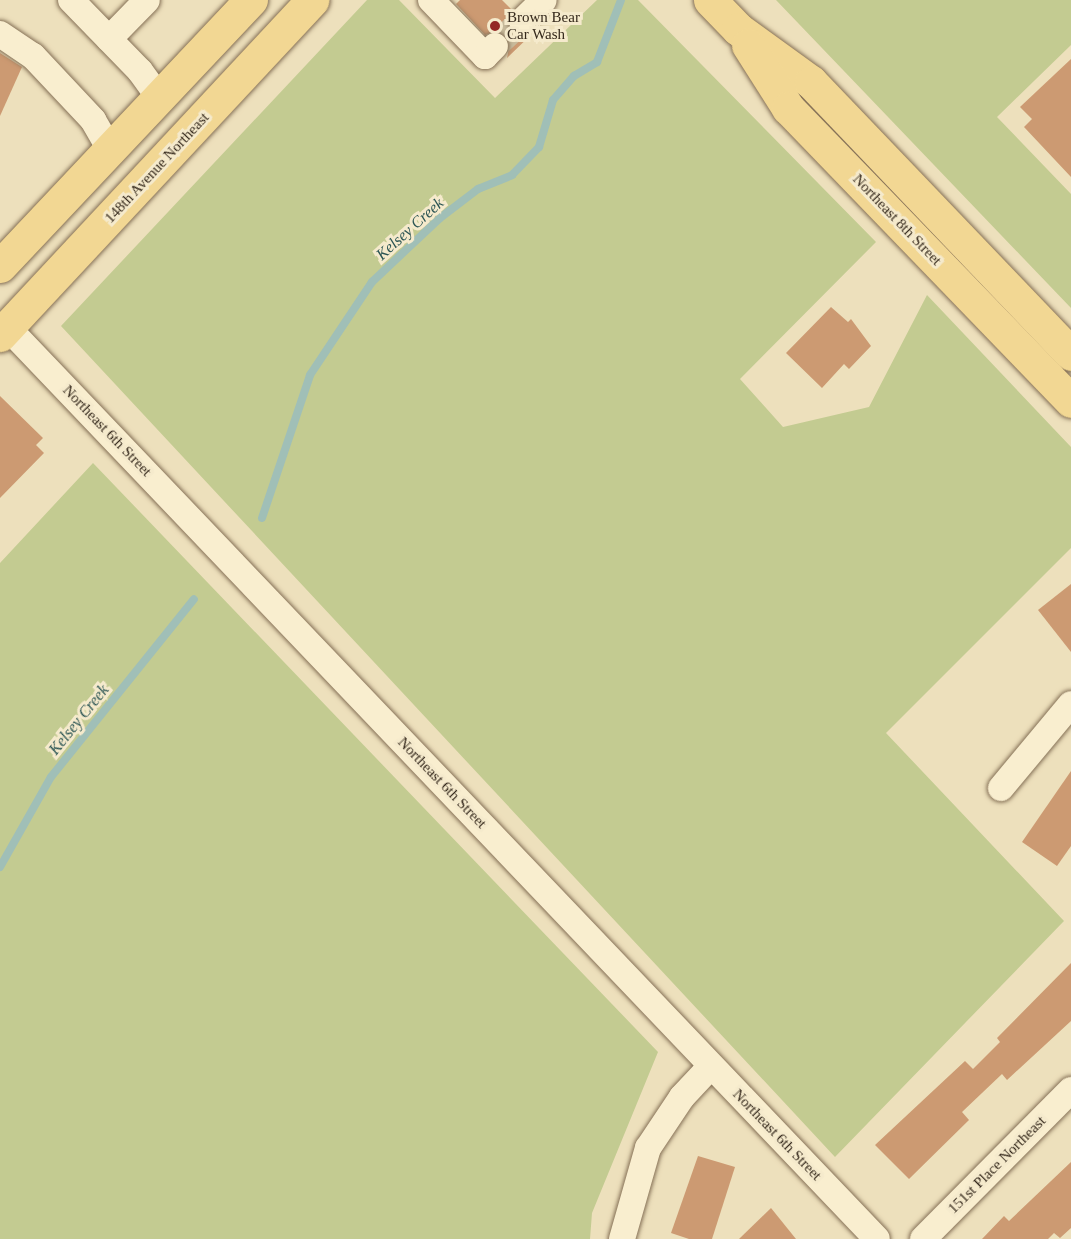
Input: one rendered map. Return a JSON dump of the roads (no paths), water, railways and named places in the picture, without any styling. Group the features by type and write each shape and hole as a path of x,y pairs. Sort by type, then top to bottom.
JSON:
{"main road":[{"path":"0,266 111,151 251,0"},
{"name":"148th Avenue Northeast","path":"4,331 312,0"},
{"name":"Northeast 8th Street","path":"710,0 738,29 811,82 1071,354"},
{"name":"Northeast 8th Street","path":"738,29 788,108 1071,401"},
{"path":"122,205 172,130 173,119 160,99"}],"street":[{"path":"71,0 140,71 160,99"},
{"path":"109,39 147,0"},
{"path":"432,0 485,56 495,46"},
{"path":"522,21 544,0"},
{"path":"0,34 33,56 93,120 111,151"},
{"name":"Northeast 6th Street","path":"4,331 877,1239"},
{"path":"1001,788 1071,704"},
{"path":"622,1239 648,1148 682,1097 711,1066"},
{"name":"151st Place Northeast","path":"923,1239 1071,1090"}],"waterway":[{"name":"Kelsey Creek","path":"262,518 310,375 372,282 440,218 478,189 512,175 539,147 553,100 574,76 597,62 621,0"},
{"name":"Kelsey Creek","path":"0,867 51,777 194,599"}],"tunnel":[{"path":"495,46 522,21"}],"place":[{"name":"Brown Bear Car Wash","path":"495,26"}]}
